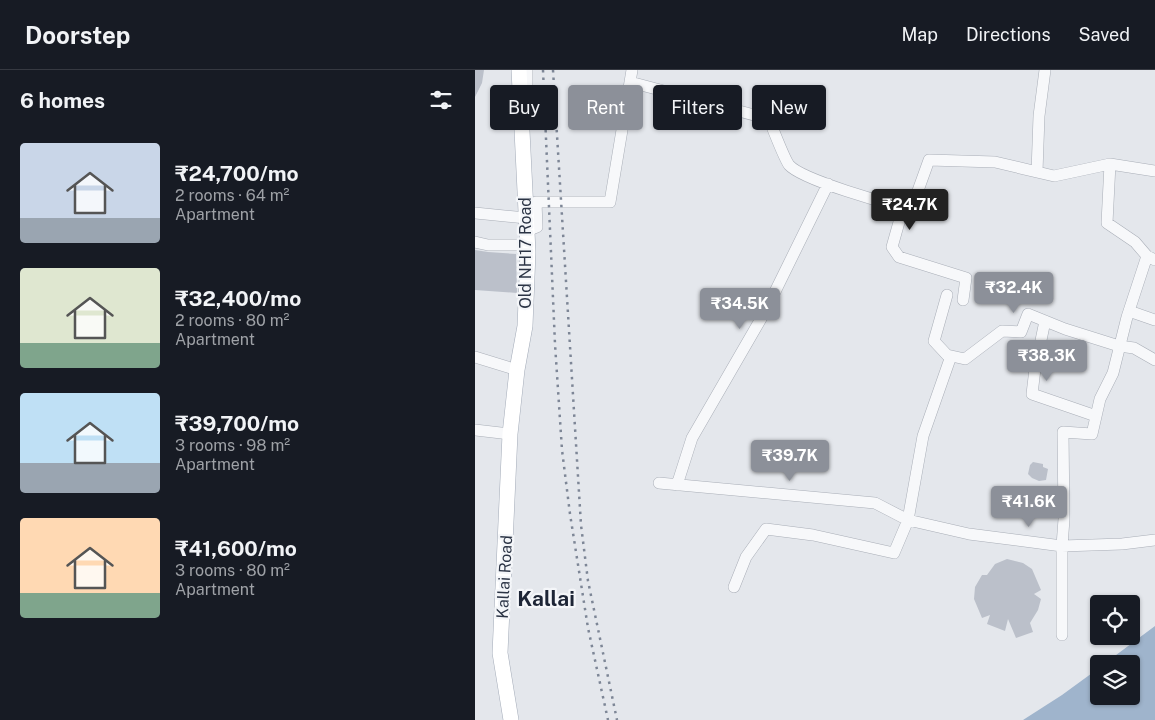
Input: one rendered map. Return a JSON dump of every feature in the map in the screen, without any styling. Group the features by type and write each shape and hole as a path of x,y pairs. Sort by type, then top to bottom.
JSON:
{"main road":[{"name":"Old NH17 Road","path":"510,434 517,370 525,326 527,231 519,70"},
{"name":"Kallai Road","path":"510,434 500,653 511,720"}],"street":[{"path":"475,242 487,245 537,227 536,202 610,202 632,70"},
{"path":"1037,172 1039,116 1045,70"},
{"path":"630,82 769,119 789,165 799,172 828,184 911,210 929,160 995,162 1055,176 1110,164 1155,171"},
{"path":"1062,635 1063,432 1092,434 1100,399 1113,372 1129,311 1151,258 1135,242 1107,223 1110,164"},
{"path":"677,485 692,438 767,310 828,184"},
{"path":"903,208 892,247 899,256 966,278 963,300"},
{"path":"475,213 527,231"},
{"path":"947,295 934,341 947,355 965,359 1002,331 1021,332 1029,314 1119,346 1133,348 1155,360"},
{"path":"1129,311 1155,320"},
{"path":"1045,321 1035,370 1033,394 1096,416"},
{"path":"734,587 746,557 767,529 813,535 894,553 909,520 923,436 951,356"},
{"path":"475,358 517,370"},
{"path":"475,430 510,434"},
{"path":"659,483 875,503 909,520 969,534 1062,546 1122,544 1155,540"}],"water":[{"path":"1155,626 1155,720 1023,720 1090,675 1090,705 1140,705 1140,655 1116,655 1130,645 1140,645 1140,637"}],"building":[{"path":"475,70 484,70 482,83 475,97"},
{"path":"475,250 516,254 517,293 475,290"},
{"path":"1033,462 1043,464 1043,467 1048,469 1046,480 1039,481 1028,474 1030,465"},
{"path":"1007,559 1023,563 1032,569 1041,590 1034,594 1041,599 1038,610 1030,623 1033,632 1016,638 1008,619 1005,631 987,624 990,615 982,618 974,599 975,587 982,575 987,575 995,564"}],"railway":[{"path":"543,70 555,344 562,450 588,628 608,720"},
{"path":"553,70 581,525 588,581 617,720"}],"district":[{"name":"Kallai","path":"546,599"}]}
